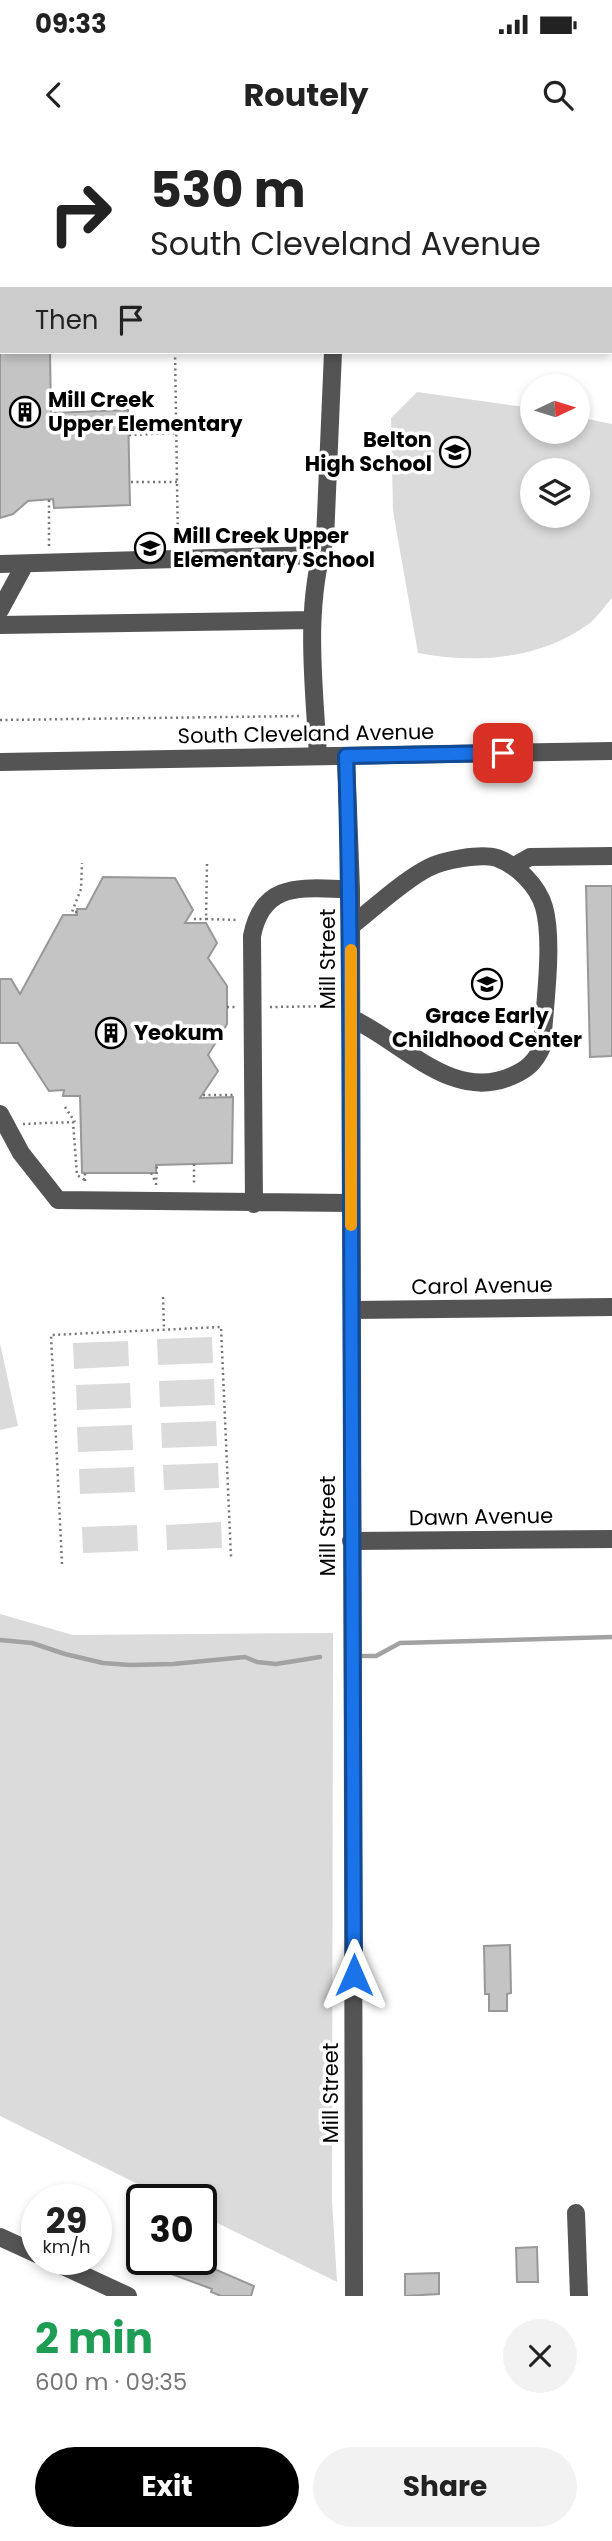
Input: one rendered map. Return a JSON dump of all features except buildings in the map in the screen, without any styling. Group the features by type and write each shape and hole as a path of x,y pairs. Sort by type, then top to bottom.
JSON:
{"street":[{"path":"318,757 311,620 316,569 325,539 333,354"},
{"path":"0,565 320,555"},
{"path":"0,610 25,564"},
{"path":"0,625 311,620"},
{"name":"South Cleveland Avenue","path":"0,762 612,751"},
{"name":"Mill Street","path":"346,756 351,889 354,2296"},
{"path":"514,866 530,857 612,856"},
{"path":"351,926 429,867 460,859 495,857 514,866 532,884 544,906 548,936 542,1047 534,1063 506,1079 489,1083 450,1077 351,1018"},
{"path":"254,1204 252,936 256,918 271,898 288,890 351,889"},
{"path":"0,1114 21,1153 58,1200 351,1203"},
{"name":"Carol Avenue","path":"353,1310 612,1307"},
{"name":"Dawn Avenue","path":"351,1542 612,1539"},
{"path":"576,2213 579,2296"},
{"path":"0,2237 21,2247"},
{"path":"83,2275 128,2296"}],"path":[{"path":"174,354 178,550"},
{"path":"129,435 176,433"},
{"path":"131,482 177,482"},
{"path":"48,500 49,553"},
{"path":"0,720 301,716"},
{"path":"77,912 72,912 81,889 82,863"},
{"path":"206,919 207,864"},
{"path":"194,919 243,920"},
{"path":"262,1007 336,1006"},
{"path":"203,1095 242,1095"},
{"path":"65,1107 74,1122 77,1175 85,1180"},
{"path":"23,1124 80,1122"},
{"path":"194,1164 194,1194"},
{"path":"156,1195 157,1165"},
{"path":"150,1173 156,1184"},
{"path":"163,1297 164,1330"},
{"path":"62,1564 51,1335 221,1327 231,1557"}],"shaded area":[{"path":"417,392 520,406 520,444 590,444 590,419 612,424 612,598 590,623 550,645 529,652 485,658 418,653 393,511 391,418"},
{"path":"212,1337 213,1363 158,1365 157,1339"},
{"path":"128,1341 129,1366 74,1369 73,1343"},
{"path":"0,1343 18,1426 0,1430"},
{"path":"214,1379 215,1405 160,1407 159,1381"},
{"path":"130,1383 131,1408 77,1410 76,1385"},
{"path":"216,1421 217,1446 162,1448 161,1423"},
{"path":"132,1425 133,1450 78,1452 77,1427"},
{"path":"218,1463 219,1488 164,1490 163,1465"},
{"path":"134,1467 135,1492 80,1494 79,1469"},
{"path":"221,1522 222,1548 167,1550 166,1525"},
{"path":"137,1525 138,1551 83,1553 82,1527"},
{"path":"0,1614 73,1635 333,1633 332,2201 337,2282 217,2223 217,2184 138,2184 0,2116"}],"waterway":[{"path":"362,1656 376,1656 400,1643 612,1637"},
{"path":"0,1640 32,1643 103,1663 130,1665 245,1657 257,1662 276,1664 320,1657"}],"slow traffic":[{"path":"351,950 351,1225"}],"place":[{"name":"Mill Creek Upper Elementary","path":"25,412"},
{"name":"Belton High School","path":"455,452"},
{"name":"Mill Creek Upper Elementary School","path":"150,548"},
{"name":"Grace Early Childhood Center","path":"487,984"},
{"name":"Yeokum","path":"111,1033"}],"route":[{"path":"354,1975 351,889 346,756 503,753"}]}
